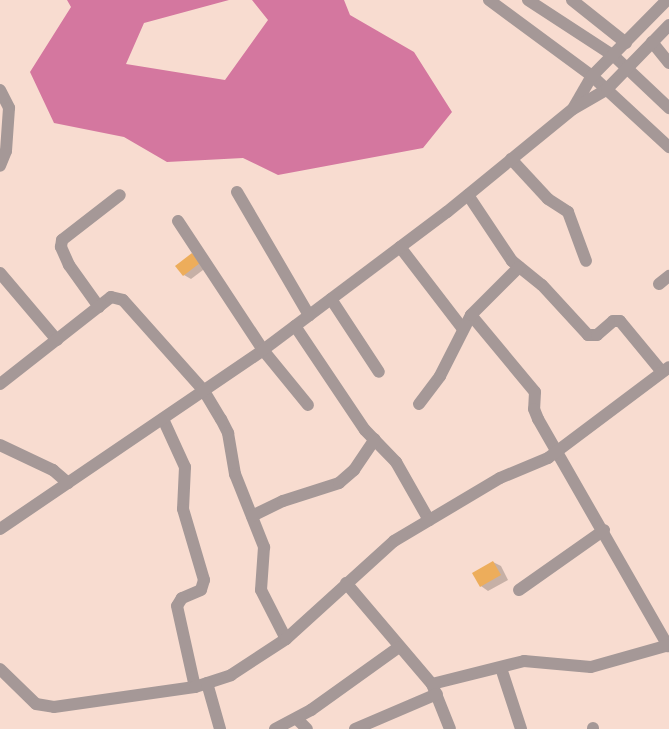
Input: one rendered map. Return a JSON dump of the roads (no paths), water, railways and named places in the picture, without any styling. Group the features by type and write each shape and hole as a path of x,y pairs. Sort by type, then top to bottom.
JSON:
{"street":[{"path":"489,0 592,76 669,147"},
{"path":"528,0 614,56 669,108"},
{"path":"572,0 626,43"},
{"path":"573,109 592,76 614,56 667,0"},
{"path":"0,529 263,350 400,247 468,195 573,109 607,89 669,24"},
{"path":"652,42 669,63"},
{"path":"0,90 9,108 6,151 0,166"},
{"path":"511,159 548,200 568,212 586,261"},
{"path":"237,192 309,315"},
{"path":"1,674 36,704 54,707 201,685 246,666 286,639 394,541 500,478 559,451 665,369 623,323 613,321 597,335 588,335 542,284 519,267 468,195"},
{"path":"99,307 64,255 62,240 120,196"},
{"path":"178,220 263,350 308,405"},
{"path":"400,247 463,329"},
{"path":"419,404 440,376 471,315 519,267"},
{"path":"0,273 57,340"},
{"path":"659,284 669,276"},
{"path":"0,384 112,297 123,300 204,391 228,432 235,474 264,548 261,590 286,639"},
{"path":"331,299 379,372"},
{"path":"355,729 435,689 501,668 528,661 592,667 668,645 604,530 571,478 559,451 536,414 535,392 471,315"},
{"path":"295,326 375,439 396,462 429,520"},
{"path":"163,419 185,467 183,509 204,580 201,590 182,598 178,606 201,685 220,729"},
{"path":"252,516 346,478 375,439"},
{"path":"0,445 53,470 68,483"},
{"path":"519,590 604,530"},
{"path":"346,583 435,689 450,729"},
{"path":"275,729 297,719 399,647"},
{"path":"501,668 521,729"},
{"path":"297,719 307,729"}]}
